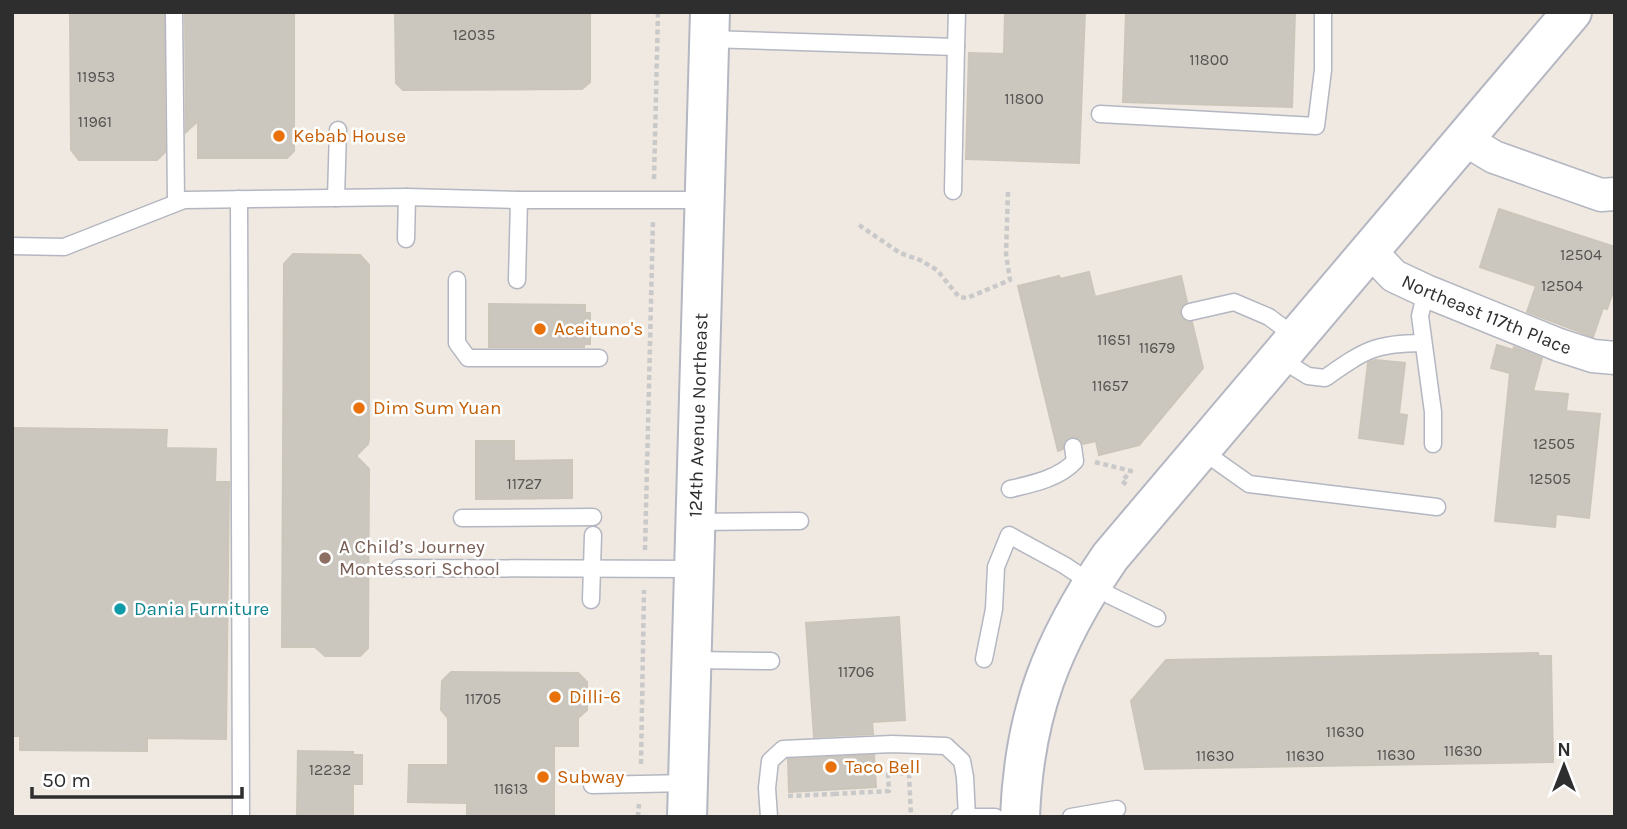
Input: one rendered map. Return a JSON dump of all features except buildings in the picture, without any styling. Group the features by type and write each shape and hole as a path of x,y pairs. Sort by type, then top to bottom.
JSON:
{"street":[{"path":"1020,817 1021,784 1027,744 1049,664 1071,618 1110,557 1572,12"},
{"name":"124th Avenue Northeast","path":"688,800 709,25"},
{"path":"1464,139 1494,157 1601,195 1615,194"},
{"name":"Northeast 117th Place","path":"1370,251 1394,276 1426,291 1559,345 1593,356 1615,358"}],"lane":[{"path":"174,12 176,202"},
{"path":"953,191 957,12"},
{"path":"1100,114 1316,126 1323,70 1323,12"},
{"path":"709,25 956,47"},
{"path":"337,198 338,130"},
{"path":"12,246 64,247 184,200 407,197 703,200"},
{"path":"406,239 407,197"},
{"path":"239,199 241,817"},
{"path":"517,280 519,200"},
{"path":"457,280 457,344 468,358 599,358"},
{"path":"1426,291 1420,316 1433,412 1433,444"},
{"path":"1190,312 1234,302 1269,317 1308,376 1325,378 1360,353 1382,346 1423,344"},
{"path":"1201,450 1249,484 1437,507"},
{"path":"1010,489 1039,482 1068,469 1075,461 1074,452"},
{"path":"462,518 593,517"},
{"path":"695,522 800,522"},
{"path":"984,659 994,609 996,567 1009,535 1064,565 1091,585 1157,618"},
{"path":"591,600 593,536"},
{"path":"399,568 695,569"},
{"path":"692,660 771,661"},
{"path":"769,817 767,788 770,761 783,749 892,744 946,746 962,761 967,817"},
{"path":"592,785 640,784 688,800"},
{"path":"1071,817 1117,809"},
{"path":"960,817 995,817"}],"path":[{"path":"638,817 658,12"},
{"path":"859,225 900,253 937,270 959,297 967,299 1010,280 1006,254 1008,192"},
{"path":"1074,452 1131,471 1122,481 1128,487"},
{"path":"782,796 889,791 888,774 909,774 911,817"}],"place":[{"name":"Kebab House","path":"279,136"},
{"name":"Aceituno's","path":"540,329"},
{"name":"Dim Sum Yuan","path":"359,408"},
{"name":"A Child’s Journey Montessori School","path":"325,558"},
{"name":"Dania Furniture","path":"120,609"},
{"name":"Dilli-6","path":"555,697"},
{"name":"Taco Bell","path":"831,767"},
{"name":"Subway","path":"543,777"}]}
